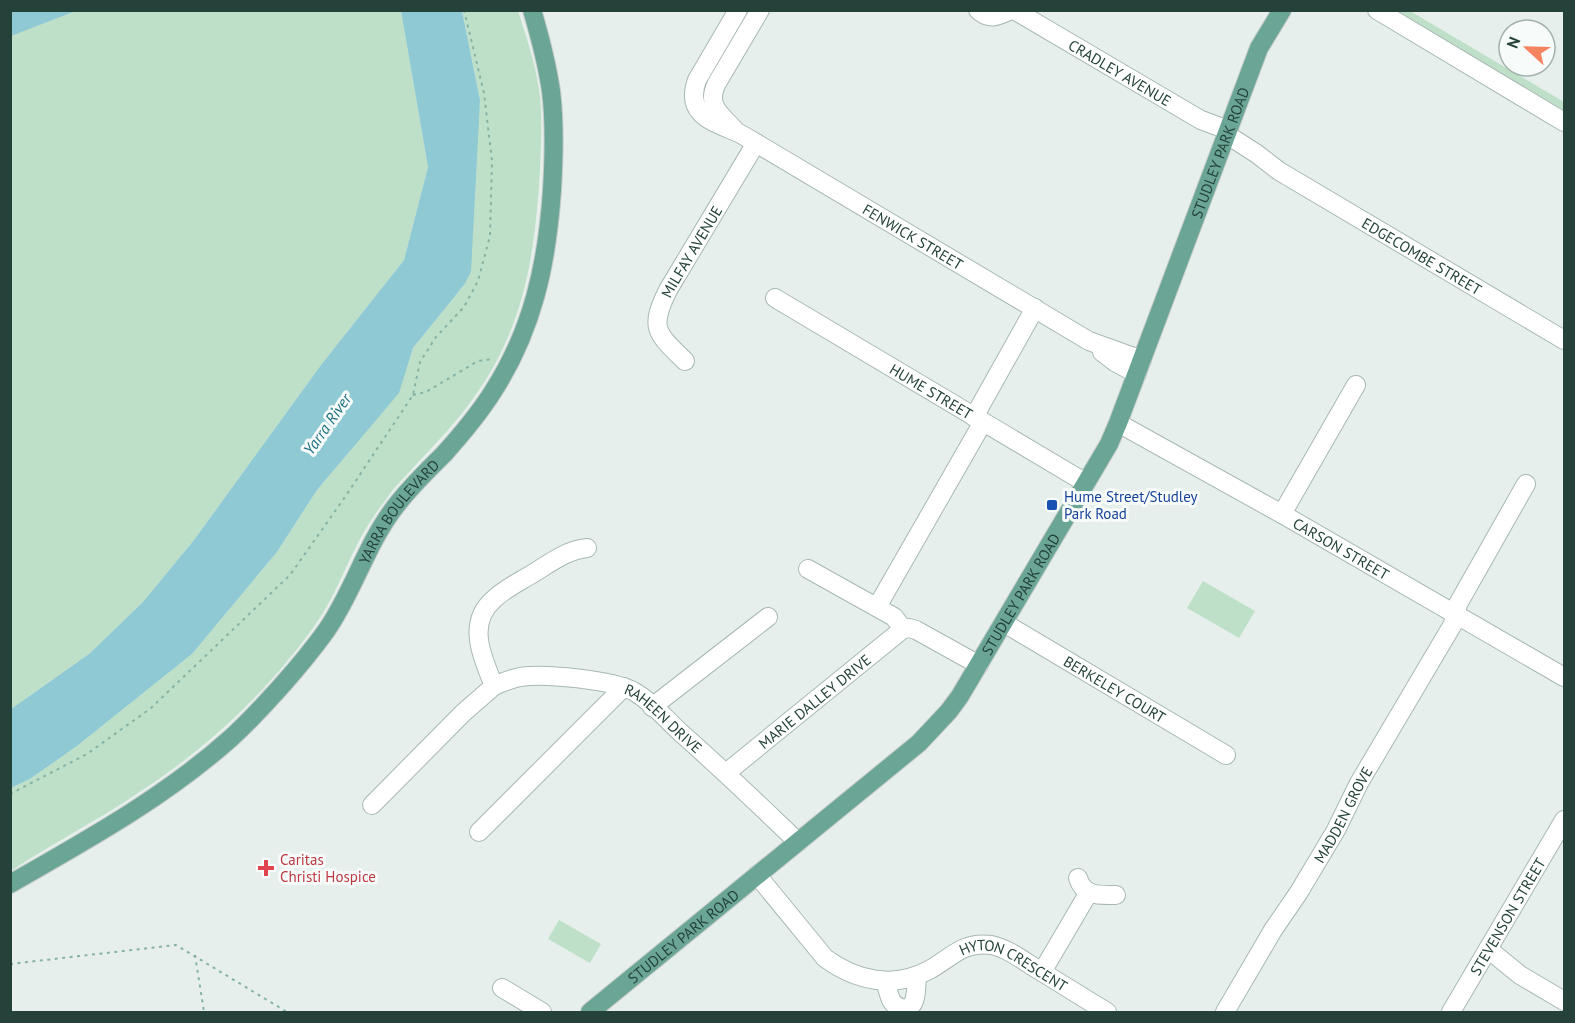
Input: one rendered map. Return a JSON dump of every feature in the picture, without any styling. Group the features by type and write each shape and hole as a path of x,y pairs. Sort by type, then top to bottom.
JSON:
{"main road":[{"name":"YARRA BOULEVARD","path":"10,884 148,802 213,754 251,719 326,631 394,508 465,429 502,376 522,337 537,293 548,237 554,172 553,114 547,70 532,10"},
{"name":"STUDLEY PARK ROAD","path":"590,1012 919,743 960,696 1109,444 1260,48 1282,10"}],"street":[{"path":"737,132 700,113 694,96 694,88 738,10"},
{"path":"737,132 717,111 712,95 760,10"},
{"name":"CRADLEY AVENUE","path":"978,10 992,17 998,17 1012,10 1201,120 1225,138"},
{"path":"1377,10 1564,122"},
{"name":"FENWICK STREET","path":"737,132 1089,340 1115,362 1139,367"},
{"name":"EDGECOMBE STREET","path":"1225,138 1564,340"},
{"name":"MILFAY AVENUE","path":"685,361 661,336 656,321 658,312 668,290 756,143"},
{"name":"HUME STREET","path":"775,298 1086,483"},
{"path":"877,607 1035,308"},
{"path":"1282,514 1356,385"},
{"name":"CARSON STREET","path":"1118,423 1282,514 1564,677"},
{"name":"MADDEN GROVE","path":"1225,1012 1336,830 1354,792 1453,624 1458,604 1526,484"},
{"path":"494,686 478,641 481,617 488,605 506,590 568,553 586,548"},
{"path":"808,569 894,617 903,629 916,630 979,665"},
{"path":"652,707 768,617"},
{"name":"BERKELEY COURT","path":"1004,622 1227,755"},
{"name":"MARIE DALLEY DRIVE","path":"726,773 903,629"},
{"name":"RAHEEN DRIVE","path":"372,805 463,713 494,686 522,677 594,681 624,687 638,694 798,842"},
{"path":"478,832 624,687"},
{"name":"STEVENSON STREET","path":"1451,1012 1564,820"},
{"name":"HYTON CRESCENT","path":"757,875 825,958 859,976 873,980 900,980 917,976 931,969 956,951 967,947 991,945 1042,972 1107,1012"},
{"path":"1042,972 1084,885 1098,895 1116,895"},
{"path":"1488,950 1520,975 1564,1001"},
{"path":"885,981 891,1000 895,1005 904,1009 913,1004 917,976"},
{"path":"502,988 542,1012"}],"path":[{"path":"10,794 87,754 151,708 290,575 412,395 420,362 436,337 464,308 478,281 490,236 492,161 484,93 464,10"},
{"path":"412,395 426,392 478,361 496,358"},
{"path":"10,964 176,945 287,1012"},
{"path":"195,955 204,1012"}],"green space":[{"path":"76,11 401,11 428,167 404,260 321,365 194,540 143,602 89,654 11,709 10,36"},
{"path":"462,11 518,11 533,59 540,99 540,170 530,260 516,316 506,343 492,370 461,415 396,487 369,523 322,615 296,650 255,697 210,739 161,778 11,871 11,788 30,779 77,746 192,654 277,552 317,490 398,393 413,348 464,285 480,100"},
{"path":"1386,11 1410,11 1497,62 1497,76"},
{"path":"1500,78 1523,78 1564,102 1564,116"},
{"path":"1203,581 1255,611 1239,638 1187,608"},
{"path":"559,920 601,944 590,963 548,939"}],"water":[{"path":"11,10 76,10 76,11 11,36"},
{"name":"Yarra River","path":"401,11 462,11 480,100 471,272 464,285 413,348 399,393 317,490 277,552 192,654 77,746 30,779 11,788 11,709 89,654 143,602 194,540 321,365 404,260 428,167"}],"place":[{"name":"Hume Street/Studley Park Road","path":"1052,505"},
{"name":"Caritas Christi Hospice","path":"266,868"}]}
